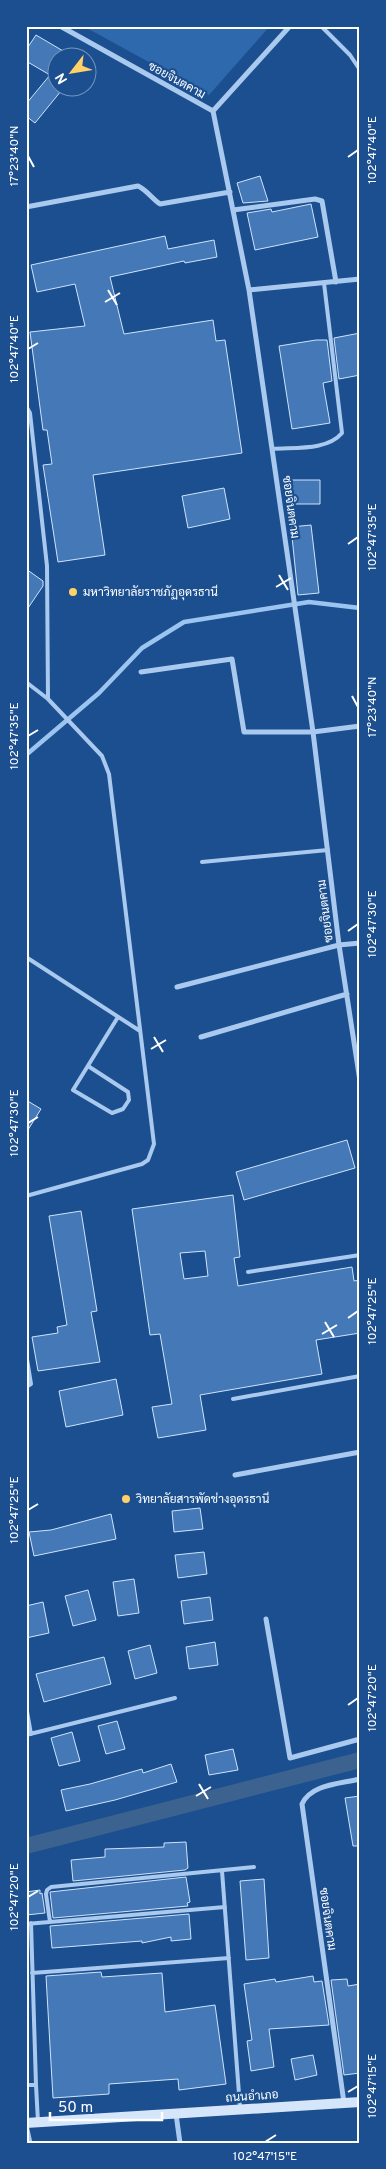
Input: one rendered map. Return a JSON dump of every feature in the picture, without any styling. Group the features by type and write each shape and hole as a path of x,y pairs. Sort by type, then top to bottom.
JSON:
{"street":[{"name":"ซอยจินตคาม","path":"60,26 213,111 249,290 313,732 339,945 358,1058 360,1081"},
{"path":"213,111 290,26"},
{"path":"26,207 138,186 148,191 153,200 160,204 230,192"},
{"path":"233,210 316,198 322,201 336,282"},
{"path":"249,290 360,279"},
{"path":"141,672 232,659 244,732 313,732 360,726"},
{"path":"177,987 339,945 360,943"},
{"path":"202,1037 347,994"},
{"path":"236,1475 360,1452"},
{"path":"266,1620 290,1758 360,1739"},
{"name":"ซอยจินตคาม","path":"344,2103 302,1804 306,1794 316,1789 360,1779"},
{"name":"ถนนอำเภอ","path":"26,2124 360,2102"},
{"path":"176,2114 180,2143"},
{"path":"26,2124 30,2143"}],"lane":[{"path":"321,26 350,55 360,70"},
{"path":"272,449 318,445 336,440 342,433 324,283"},
{"path":"26,406 30,412 47,566 48,699"},
{"path":"26,682 48,699 102,756 109,774 154,1144 148,1160 142,1164 26,1196"},
{"path":"202,862 328,850"},
{"path":"26,957 140,1031"},
{"path":"88,1066 128,1092 129,1100 123,1109 112,1114 73,1090 118,1017"},
{"path":"248,1272 360,1255"},
{"path":"26,1353 31,1384 26,1387"},
{"path":"233,1399 360,1376"},
{"path":"26,1706 29,1735 174,1698"},
{"path":"50,1922 46,1894 47,1890 51,1887 254,1867"},
{"path":"222,1871 241,2110"},
{"path":"38,2122 28,1923 225,1906"},
{"path":"32,1973 229,1958"},
{"path":"26,1997 33,1997"},
{"path":"26,2085 36,2084"}],"shaded area":[{"path":"83,26 270,26 209,95"}],"building":[{"path":"36,35 58,48 48,48 48,74 26,61 26,50"},
{"path":"48,77 48,98 55,98 35,123 26,116 26,104"},
{"path":"260,176 268,201 243,203 237,183"},
{"path":"311,204 318,237 255,250 247,213 271,209 272,212"},
{"path":"165,236 168,249 214,240 217,257 185,263 184,261 110,277 124,334 213,320 216,341 225,340 242,453 93,475 105,555 58,562 43,465 52,464 47,430 43,430 30,332 85,326 75,284 37,292 31,265"},
{"path":"360,333 360,375 339,379 334,338"},
{"path":"327,340 332,381 323,383 330,423 292,429 279,346"},
{"path":"288,480 320,480 320,504 288,504"},
{"path":"224,488 230,519 188,528 182,496"},
{"path":"311,525 319,593 298,595 291,527"},
{"path":"26,569 43,581 43,586 26,611"},
{"path":"26,1100 41,1109 26,1133"},
{"path":"347,1140 355,1168 244,1200 236,1172"},
{"path":"233,1195 240,1257 234,1258 238,1286 352,1267 354,1281 360,1280 360,1333 316,1340 322,1374 200,1395 206,1430 158,1438 152,1407 172,1404 160,1334 150,1335 132,1209","holes":["205,1251 208,1276 184,1279 180,1253"]},
{"path":"81,1211 97,1311 91,1312 100,1362 38,1371 32,1337 58,1333 57,1327 67,1325 49,1216"},
{"path":"116,1379 123,1415 66,1427 59,1391"},
{"path":"200,1508 203,1529 174,1532 172,1511"},
{"path":"111,1514 116,1539 34,1556 29,1532 51,1530"},
{"path":"204,1552 207,1574 178,1578 175,1555"},
{"path":"134,1579 139,1613 118,1616 113,1582"},
{"path":"88,1590 96,1620 73,1626 65,1596"},
{"path":"210,1597 213,1620 184,1624 181,1601"},
{"path":"43,1602 49,1633 26,1638 26,1606"},
{"path":"215,1642 218,1665 189,1669 186,1647"},
{"path":"150,1645 157,1673 135,1679 128,1651"},
{"path":"104,1657 111,1684 44,1702 36,1674"},
{"path":"117,1721 125,1749 106,1754 98,1726"},
{"path":"72,1732 80,1761 59,1766 51,1738"},
{"path":"233,1749 238,1770 209,1775 205,1755"},
{"path":"171,1764 177,1782 115,1800 66,1811 61,1790 142,1769 143,1773"},
{"path":"360,1796 360,1846 353,1846 345,1798"},
{"path":"186,1842 188,1868 185,1870 73,1881 71,1860 105,1857 105,1849 164,1847 164,1843"},
{"path":"186,1877 190,1902 187,1903 188,1906 53,1918 50,1892"},
{"path":"264,1879 269,1958 246,1960 240,1881"},
{"path":"40,1890 45,1913 26,1915 26,1892"},
{"path":"189,1914 191,1939 171,1941 171,1937 142,1943 142,1941 52,1948 50,1926"},
{"path":"101,1972 102,1977 162,1973 165,2012 215,2005 226,2084 179,2090 178,2079 109,2084 109,2094 53,2098 46,1976"},
{"path":"313,1976 314,1982 322,1981 329,2025 269,2029 274,2067 251,2071 247,2041 252,2040 244,1984 275,1979 276,1982"},
{"path":"347,1979 348,1986 360,1984 360,2073 344,2075 331,1980"},
{"path":"313,2055 317,2075 295,2080 291,2059"}],"waterway":[{"path":"26,755 99,693 142,648 184,622 309,602 360,608"},
{"path":"26,1846 360,1760"}],"place":[{"name":"มหาวิทยาลัยราชภัฏอุดรธานี","path":"73,592"},
{"name":"วิทยาลัยสารพัดช่างอุดรธานี","path":"126,1499"}]}
